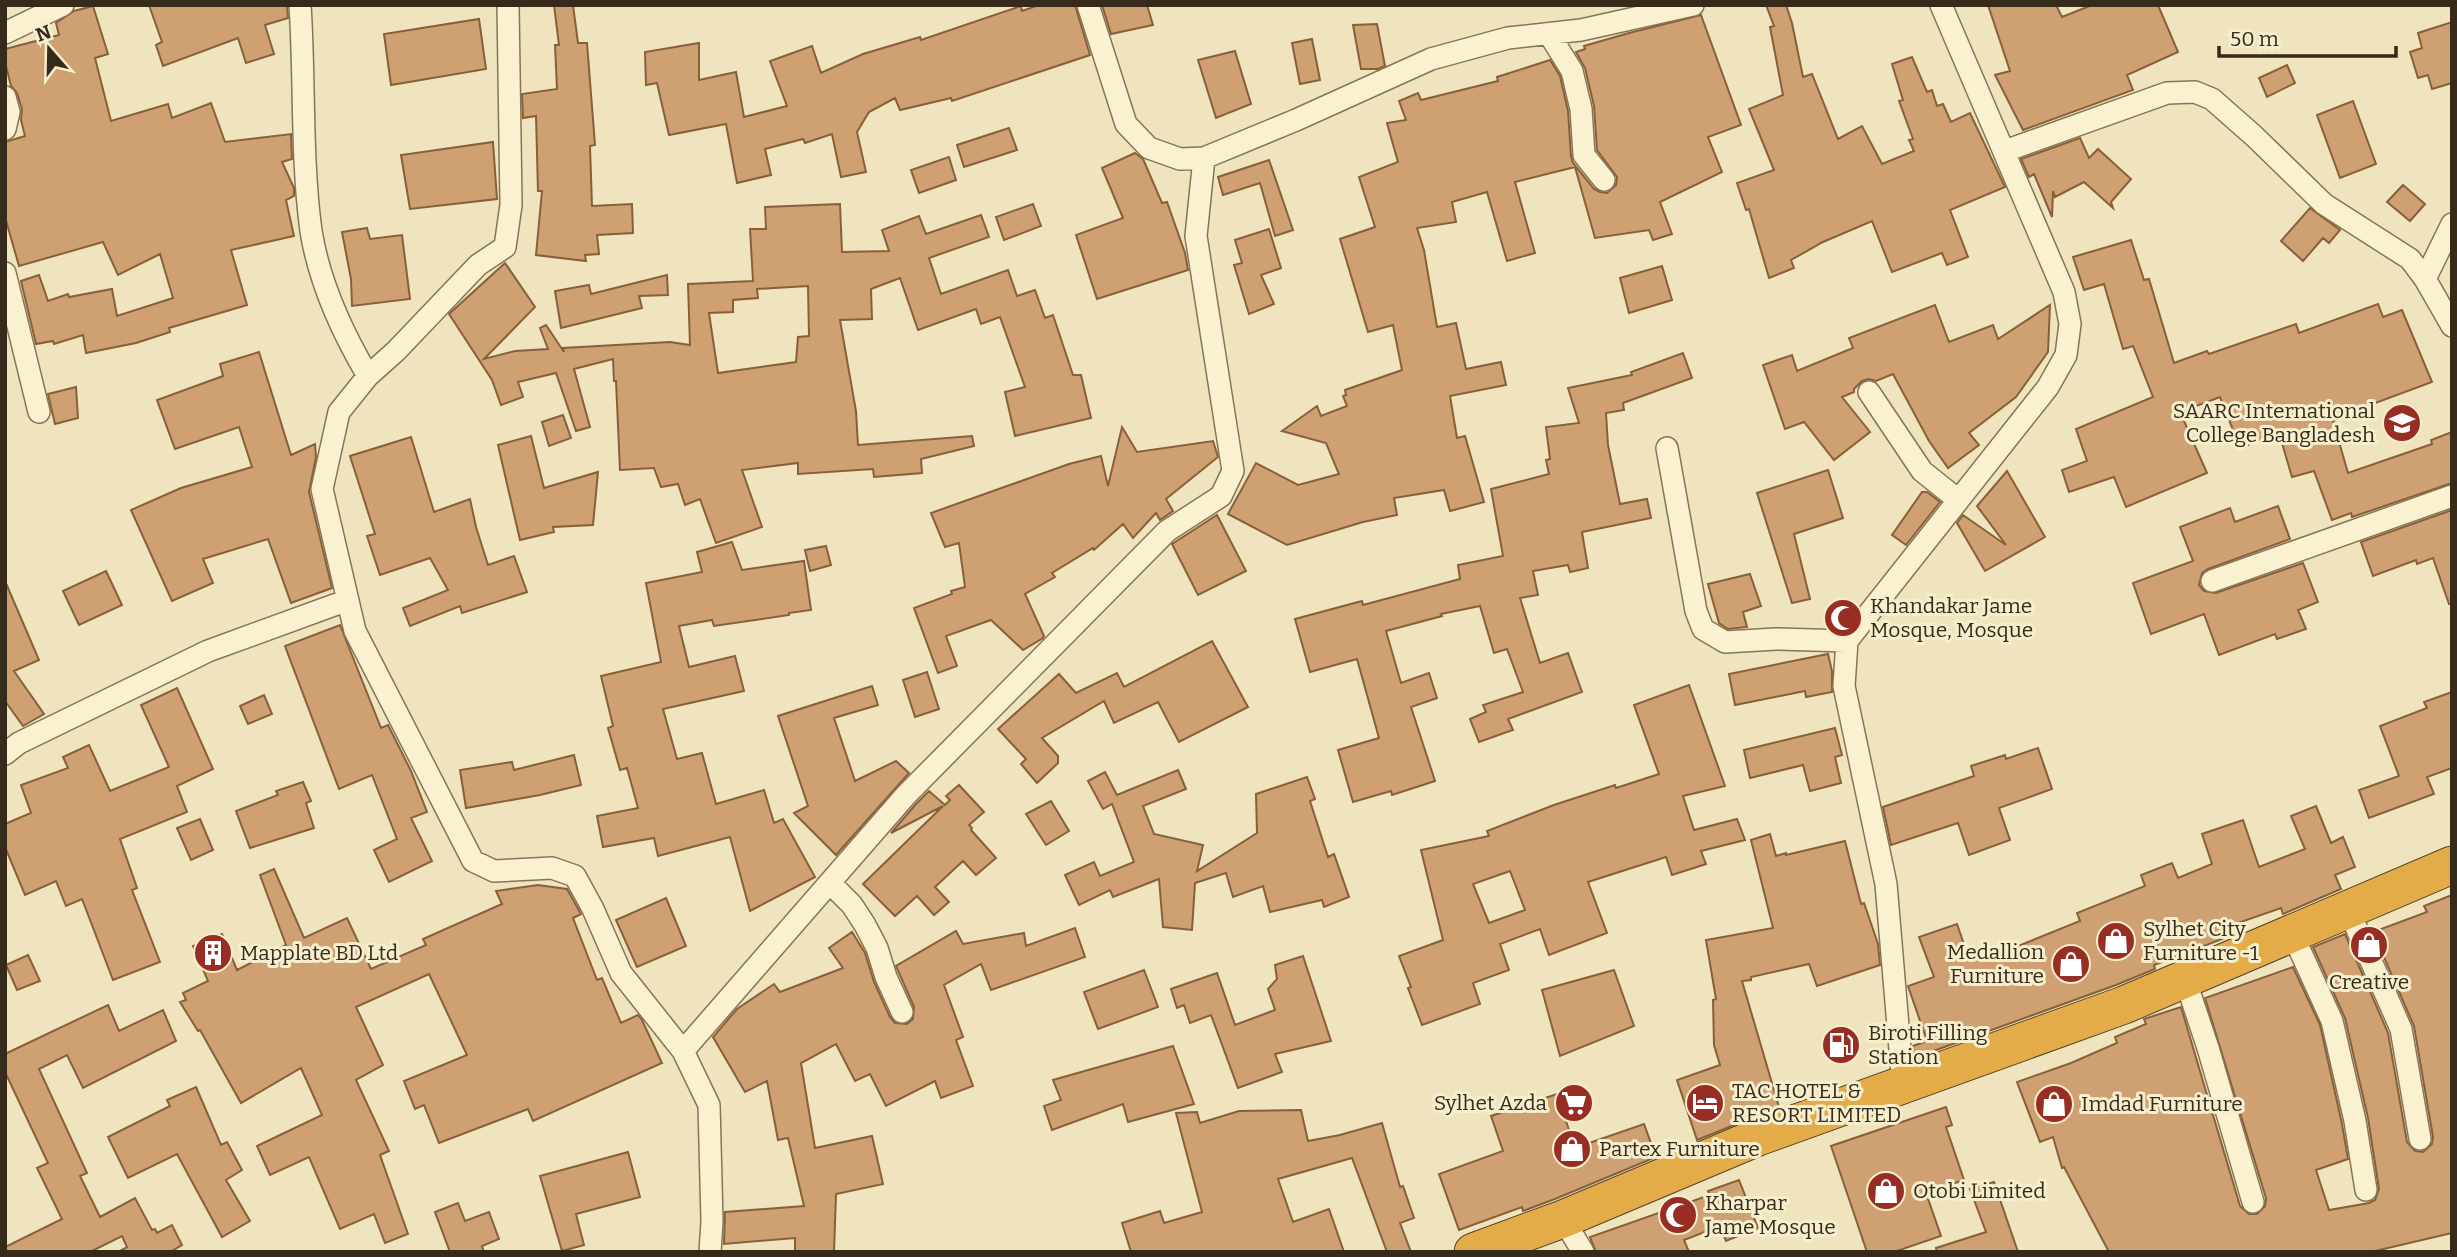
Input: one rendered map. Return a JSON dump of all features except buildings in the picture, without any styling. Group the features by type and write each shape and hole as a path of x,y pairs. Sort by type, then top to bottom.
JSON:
{"highway":[{"path":"1473,1252 1563,1220 1758,1137 2124,1005 2452,865"}],"street":[{"path":"5,33 63,5"},
{"path":"300,5 307,186 312,233 323,279 353,350 368,376"},
{"path":"509,5 511,205 505,247 478,265 396,351 368,376 339,412 323,489 355,631 473,862 494,871 552,868 575,876 593,909 621,974 682,1051 709,1105 712,1221 710,1252"},
{"path":"1088,5 1126,124 1149,148 1180,159 1204,158 1431,59 1507,38 1581,30 1693,5"},
{"path":"1903,1085 1886,884 1844,686 1847,641 2048,387 2066,355 2070,324 2064,292 1941,5"},
{"path":"1549,34 1572,71 1581,109 1584,155 1604,180"},
{"path":"2005,151 2168,93 2195,92 2212,99 2324,204 2410,259 2452,326"},
{"path":"5,97 9,112 5,129"},
{"path":"682,1051 906,795 1167,531 1221,496 1233,471 1196,236 1204,158"},
{"path":"2425,279 2452,224"},
{"path":"5,273 39,412"},
{"path":"1869,392 1922,471 1957,499"},
{"path":"1667,448 1696,611 1703,629 1725,642 1776,639 1847,641"},
{"path":"2212,581 2452,496"},
{"path":"5,754 19,743 208,650 348,600"},
{"path":"830,883 852,905 865,925 902,1012"},
{"path":"2348,909 2401,1028 2420,1139"},
{"path":"2292,933 2332,1021 2355,1121 2366,1190"},
{"path":"2185,979 2253,1202"},
{"path":"1563,1220 1583,1252"}],"place":[{"name":"SAARC International College Bangladesh","path":"2402,423"},
{"name":"Khandakar Jame Mosque, Mosque","path":"1843,618"},
{"name":"Sylhet City Furniture -1","path":"2116,941"},
{"name":"Creative","path":"2369,945"},
{"name":"Mapplate BD Ltd","path":"213,953"},
{"name":"Medallion Furniture","path":"2071,964"},
{"name":"Biroti Filling Station","path":"1841,1045"},
{"name":"Sylhet Azda","path":"1574,1103"},
{"name":"TAC HOTEL & RESORT LIMITED","path":"1705,1103"},
{"name":"Imdad Furniture","path":"2054,1104"},
{"name":"Partex Furniture","path":"1572,1149"},
{"name":"Otobi Limited","path":"1886,1191"},
{"name":"Kharpar Jame Mosque","path":"1678,1215"}]}
